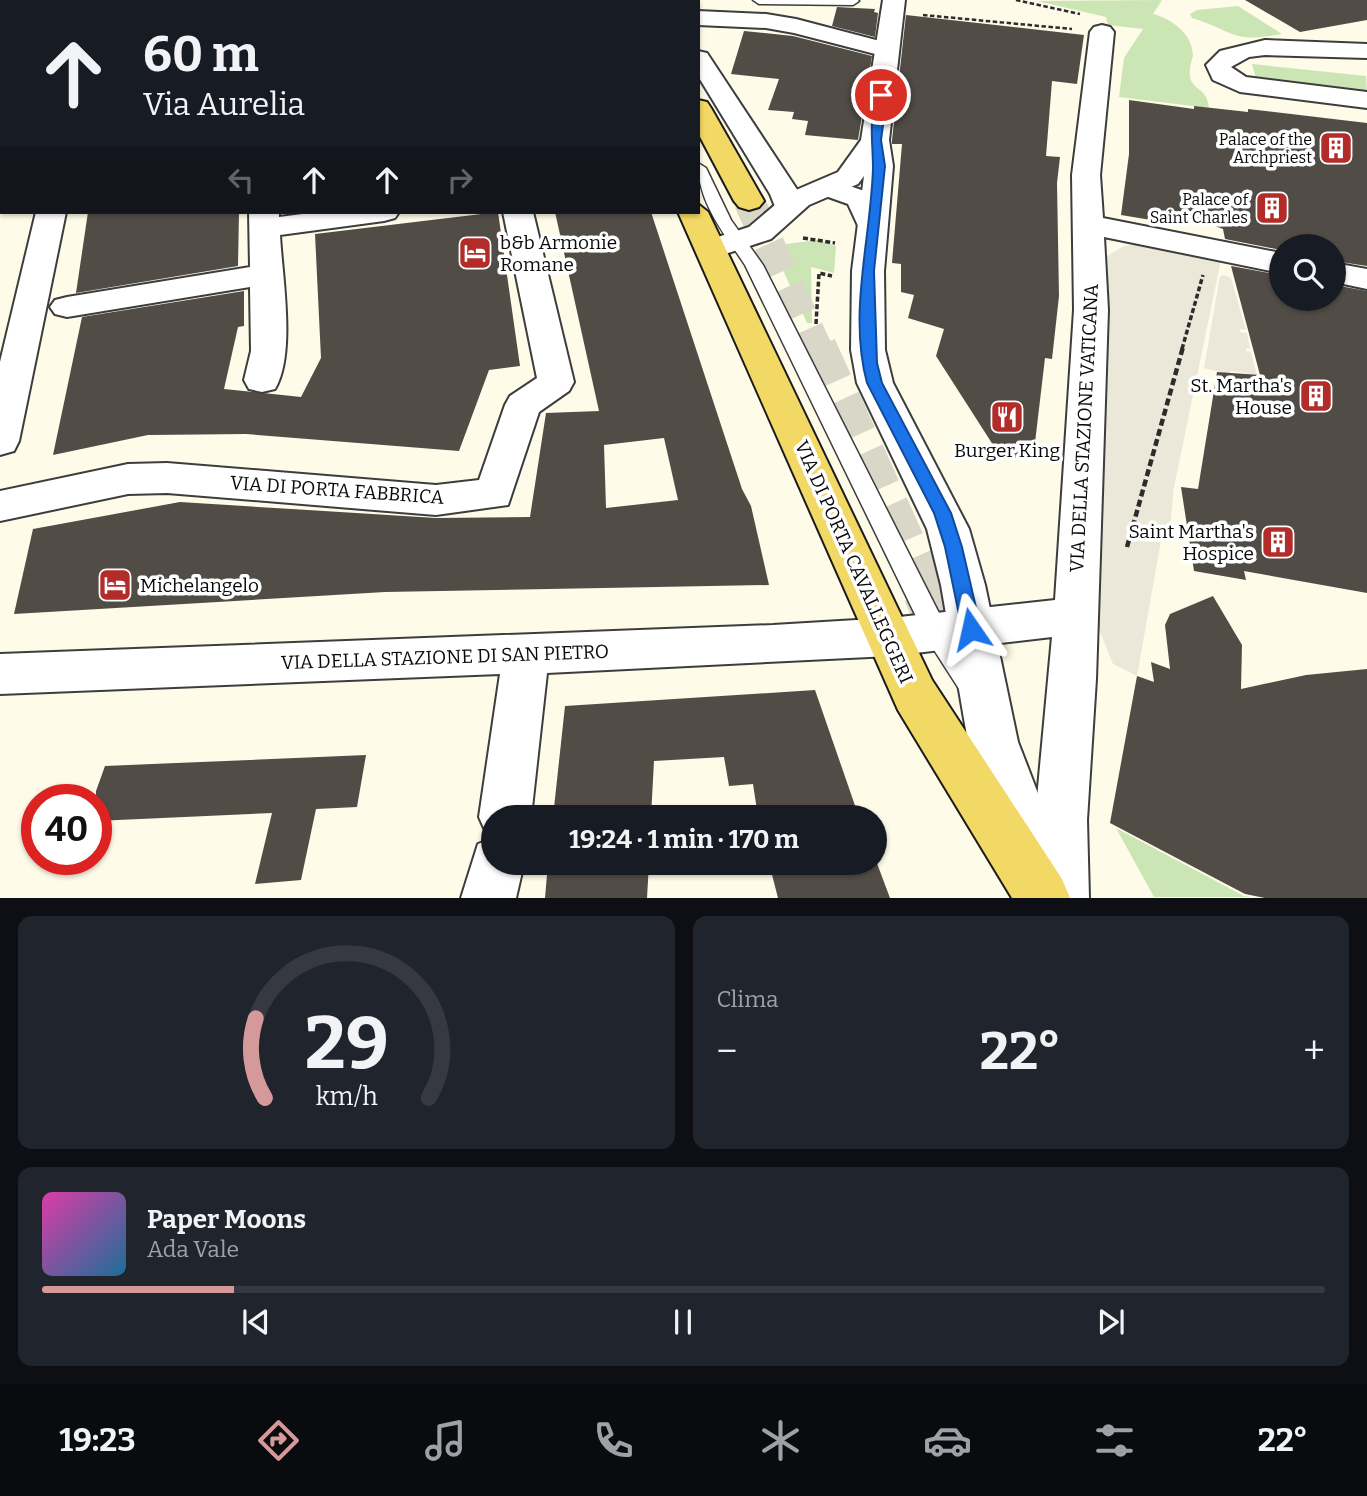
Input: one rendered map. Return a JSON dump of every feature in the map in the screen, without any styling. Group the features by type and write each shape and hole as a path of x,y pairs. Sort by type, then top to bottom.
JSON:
{"main road":[{"path":"700,112 749,201"},
{"name":"VIA DI PORTA CAVALLEGGERI","path":"695,214 725,245 932,633 915,695 1043,898"}],"street":[{"path":"871,224 879,166 875,140 894,0"},
{"path":"700,18 796,26 887,50"},
{"name":"VIA DELLA STAZIONE VATICANA","path":"1062,898 1060,820 1073,680 1074,616 1091,310 1086,175 1102,32"},
{"path":"1367,51 1258,49 1230,55 1218,65 1222,75 1240,84 1367,100"},
{"path":"700,61 724,94 785,194 788,208"},
{"path":"725,245 769,228 788,208 806,196 830,188 853,173 875,140"},
{"path":"830,188 860,198 871,224"},
{"path":"0,441 51,214"},
{"path":"262,380 268,351 264,220 354,214"},
{"name":"VIA DI PORTA FABBRICA","path":"0,506 128,480 167,478 436,500 494,494 523,405 556,382 518,214"},
{"name":"VIA DI PORTA CAVALLEGGERI","path":"871,224 867,329 872,374 942,513 954,547 932,633 986,706 1005,778 1051,898"},
{"path":"1086,224 1269,261"},
{"path":"67,307 267,274"},
{"path":"1346,275 1367,279"},
{"path":"932,633 1074,616"},
{"name":"VIA DELLA STAZIONE DI SAN PIETRO","path":"0,674 526,654 932,633"},
{"path":"507,805 526,654"},
{"path":"488,898 494,875"}],"lane":[{"path":"759,0 853,1"},
{"path":"796,1 796,26"},
{"name":"VIA DI PORTA CAVALLEGGERI","path":"700,172 723,220 725,245"}],"path":[{"path":"940,16 1102,32 1100,23 1086,16 1016,0"},
{"path":"796,238 824,239 843,247"},
{"path":"1126,547 1204,270"},
{"path":"815,332 819,273 839,276"}],"green space":[{"path":"1162,0 1153,14 1174,24 1185,34 1193,56 1190,77 1204,94 1209,108 1119,97 1124,58 1143,29 1108,25 1106,17 1037,1"},
{"path":"1238,6 1282,34 1242,37 1192,18 1190,14 1197,10"},
{"path":"1252,64 1366,76 1367,94 1257,82"},
{"path":"818,240 836,246 834,273 811,267 812,323 807,323 776,255 786,244"},
{"path":"1116,828 1244,896 1252,897 1154,897"}],"shaded area":[{"path":"1138,244 1221,260 1174,487 1170,527 1163,529 1137,676 1113,664 1094,617 1093,595 1100,554 1101,525 1094,490 1107,256 1124,246"},
{"path":"1220,276 1231,278 1246,330 1240,329 1240,332 1247,333 1250,349 1246,348 1246,351 1251,352 1258,380 1248,378 1247,373 1231,371 1228,374 1204,368"}],"building":[{"path":"1245,0 1367,0 1367,20 1300,32"},
{"path":"837,7 875,9 874,12 878,13 875,37 832,26"},
{"path":"906,15 1084,35 1077,84 1052,81 1046,156 1060,157 1057,183 1059,296 1052,359 1045,358 1034,451 1020,459 1000,453 995,448 936,356 944,329 908,318 914,295 901,292 901,264 892,263 902,144 892,144 892,140"},
{"path":"744,31 793,36 872,56 858,140 805,135 808,121 792,119 794,112 768,110 779,79 731,74"},
{"path":"1129,100 1194,109 1194,106 1248,112 1248,109 1367,123 1367,266 1346,263 1346,234 1269,234 1269,248 1225,239 1223,229 1152,211 1151,220 1121,215 1129,154"},
{"path":"88,214 239,214 238,266 76,293"},
{"path":"498,214 520,366 489,370 459,451 246,434 148,435 53,455 82,317 244,291 244,326 238,327 224,389 301,397 321,358 315,234"},
{"path":"555,214 652,214 742,489 751,506 769,585 385,592 14,614 33,529 180,502 436,518 530,517 546,413 599,411","holes":["664,438 678,500 606,508 604,445"]},
{"path":"1231,266 1269,273 1269,311 1346,311 1346,287 1367,291 1367,593 1244,571 1246,580 1194,571 1181,487 1198,489 1217,372 1260,375"},
{"path":"1213,596 1242,645 1241,689 1306,675 1367,669 1367,898 1265,898 1245,894 1110,823 1137,676 1154,682 1151,662 1170,669 1165,625 1170,614"},
{"path":"815,690 855,805 756,805 753,784 729,786 724,757 654,761 652,805 554,805 565,706"},
{"path":"366,755 357,807 316,809 301,880 255,884 272,813 112,820 112,784 99,784 105,766"},
{"path":"547,875 648,875 647,898 545,898"},
{"path":"772,875 881,875 890,898 778,898"}],"tunnel":[{"path":"749,201 817,349"},
{"path":"817,347 928,592"},
{"path":"927,591 950,643"}],"place":[{"name":"Palace of the Archpriest","path":"1336,148"},
{"name":"Palace of Saint Charles","path":"1272,208"},
{"name":"b&b Armonie Romane","path":"475,253"},
{"name":"St. Martha's House","path":"1316,396"},
{"name":"Burger King","path":"1007,417"},
{"name":"Saint Martha's Hospice","path":"1278,542"},
{"name":"Michelangelo","path":"115,585"}],"route":[{"path":"881,95 875,140 879,166 868,271 869,363 875,383 942,513 954,547 971,629"}]}
